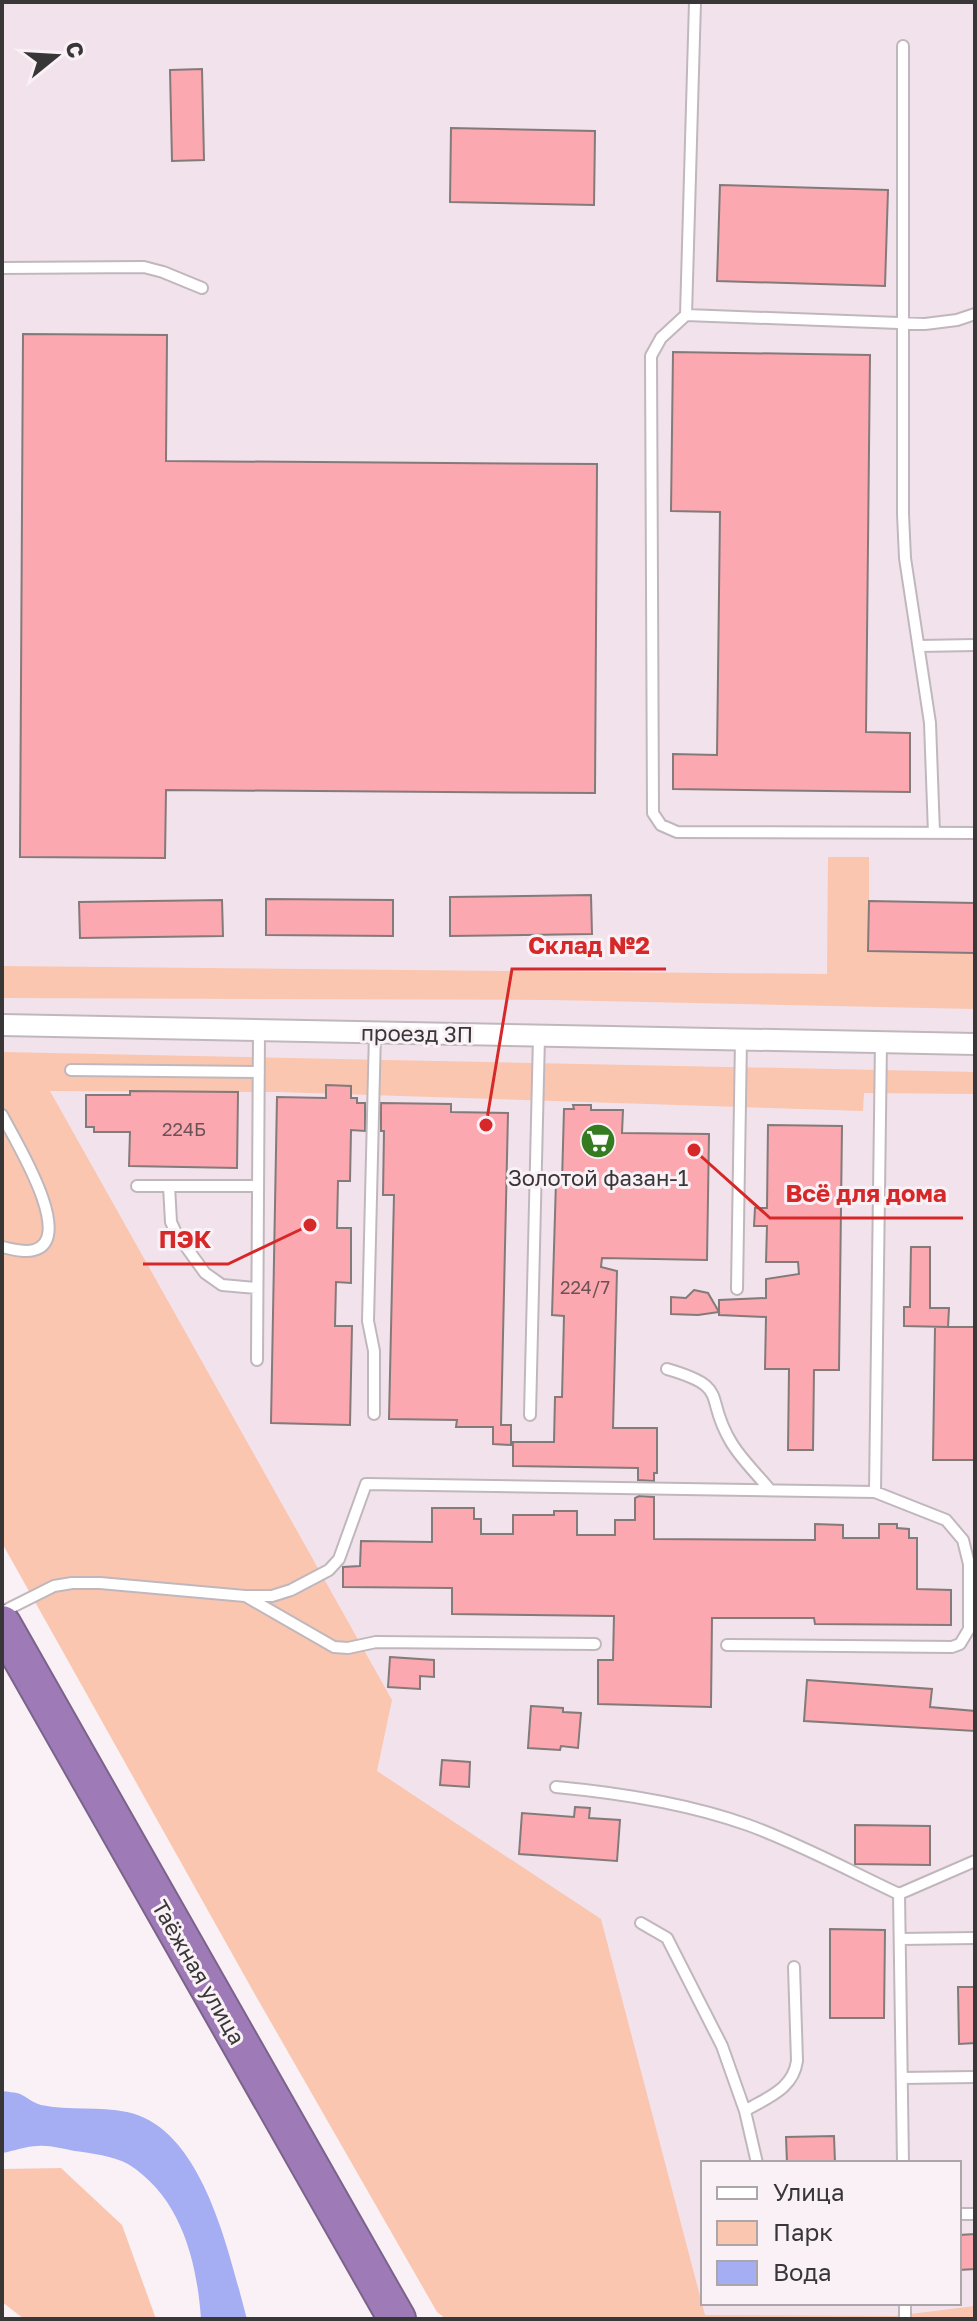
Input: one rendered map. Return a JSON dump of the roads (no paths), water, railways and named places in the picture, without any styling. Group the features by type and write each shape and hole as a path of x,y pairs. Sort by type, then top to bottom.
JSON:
{"highway":[{"name":"Таёжная улица","path":"2,1624 397,2319"}],"street":[{"name":"проезд 3П","path":"2,1025 975,1044"}],"lane":[{"path":"686,315 695,2"},
{"path":"903,46 903,514 905,558 930,723 934,833"},
{"path":"2,268 144,267 202,288"},
{"path":"975,314 925,324 686,315 661,338 651,356 653,813 661,825 677,832 975,833"},
{"path":"919,646 975,645"},
{"path":"257,1360 259,1030"},
{"path":"374,1414 374,1351 368,1321 375,1032"},
{"path":"530,1415 539,1036"},
{"path":"737,1289 741,1039"},
{"path":"875,1492 881,1042"},
{"path":"71,1070 259,1072"},
{"path":"2,1115 46,1205 49,1233 42,1246 35,1250 2,1247"},
{"path":"137,1186 258,1186"},
{"path":"169,1186 171,1222 205,1273 222,1285 257,1288"},
{"path":"667,1369 695,1377 711,1389 732,1444 770,1490"},
{"path":"2,1612 54,1586 72,1583 245,1596 282,1593 329,1570 339,1559 366,1484 875,1492 946,1520 955,1528 967,1552 972,1581 969,1629 960,1644 952,1647 727,1645"},
{"path":"245,1596 334,1647 341,1648 376,1642 595,1644"},
{"path":"556,1787 618,1793 722,1817 784,1840 899,1894 975,1861"},
{"path":"899,1894 903,2161"},
{"path":"641,1923 658,1931 673,1946 722,2046 745,2111 757,2161"},
{"path":"900,1939 975,1938"},
{"path":"745,2111 787,2085 795,2074 794,1967"},
{"path":"902,2078 975,2077"}],"water":[{"path":"2,2091 20,2094 41,2105 127,2112 154,2123 176,2142 209,2198 247,2319 201,2319 195,2275 183,2232 161,2194 128,2164 102,2155 47,2146 2,2153"}],"place":[{"name":"Склад №2","path":"486,1125"},
{"name":"Золотой фазан-1","path":"598,1141"},
{"name":"Всё для дома","path":"694,1150"},
{"name":"ПЭК","path":"310,1225"}]}
